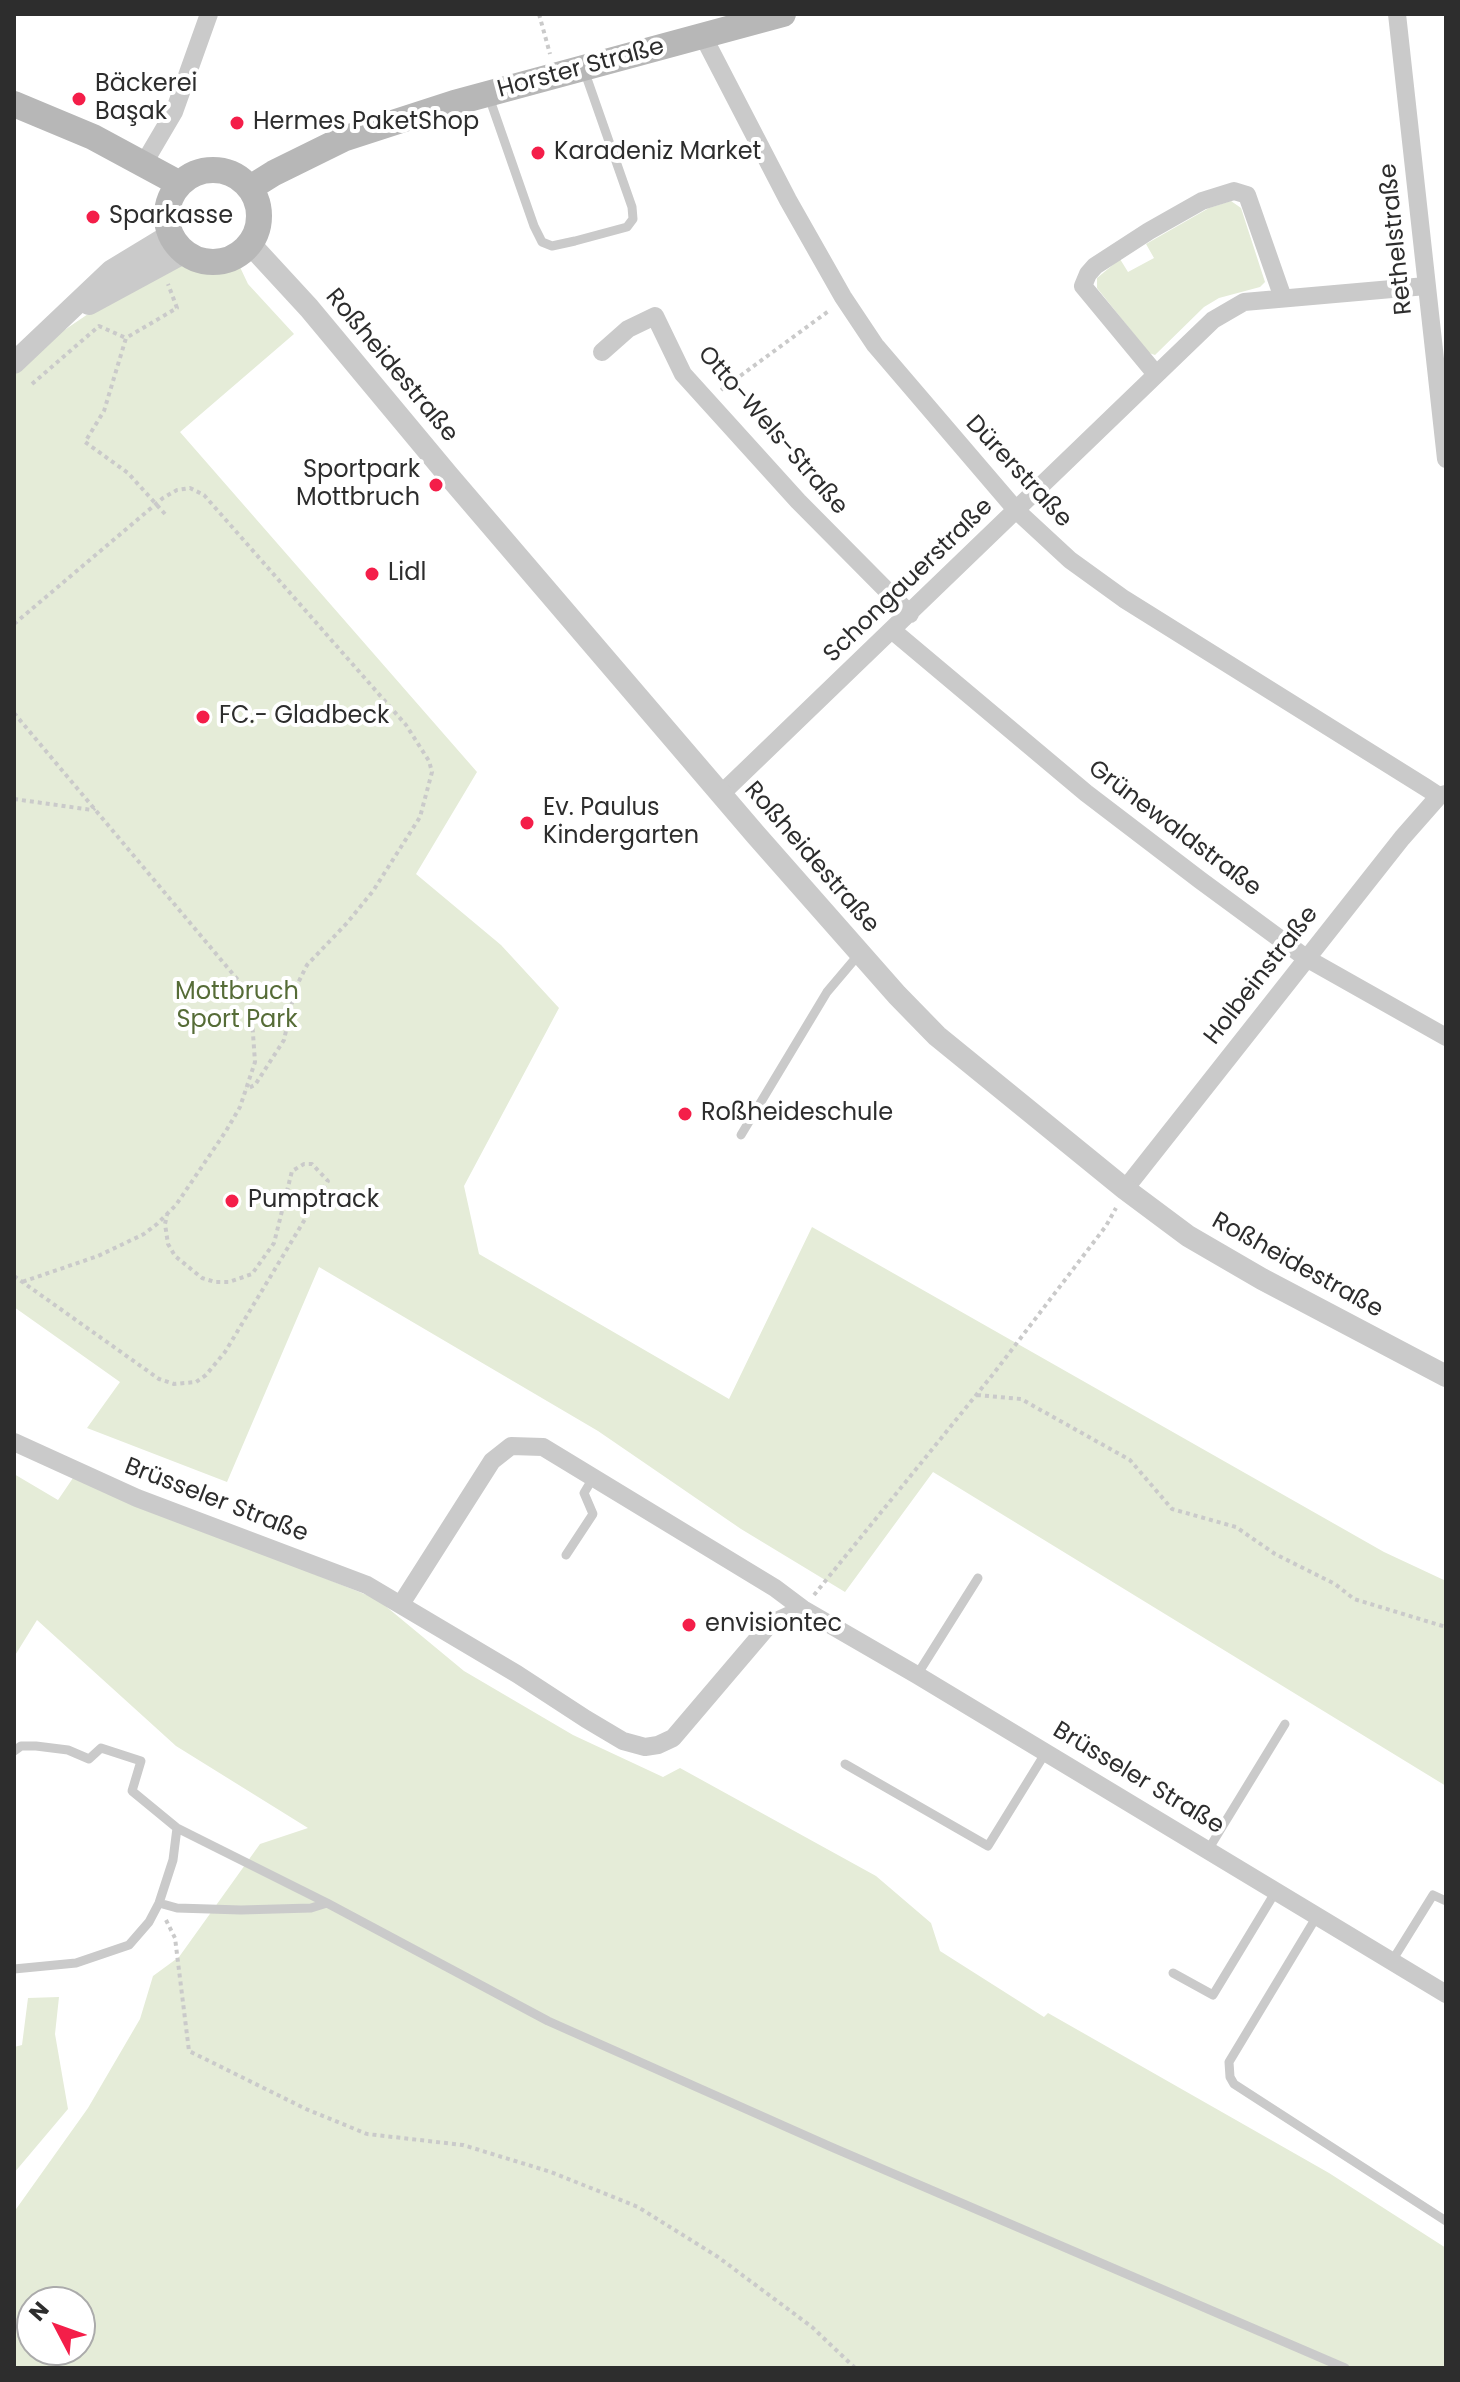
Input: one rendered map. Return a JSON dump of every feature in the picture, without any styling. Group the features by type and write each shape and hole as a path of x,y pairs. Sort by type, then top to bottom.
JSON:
{"main road":[{"name":"Horster Straße","path":"250,188 343,139 488,94 783,14"},
{"path":"14,104 93,137 180,184"},
{"path":"214,170 238,177 250,188 257,201 259,218 250,244 236,256 223,261 202,260 178,243 168,225 169,203 180,184 193,175 214,170"}],"street":[{"path":"144,163 174,112 209,14"},
{"name":"Rethelstraße","path":"1397,14 1446,459"},
{"name":"Dürerstraße","path":"703,36 788,200 843,297 903,380 1017,511 1070,560 1124,599 1443,795"},
{"path":"1155,373 1083,286 1095,266 1149,231 1202,201 1234,191 1247,195 1283,298"},
{"path":"14,363 111,271 147,247 178,243"},
{"name":"Roßheidestraße","path":"250,244 317,317 721,794 937,1036 1125,1189 1201,1243 1262,1279 1446,1376"},
{"name":"Schongauerstraße","path":"721,794 1213,320 1244,302 1426,286"},
{"name":"Otto-Wels-Straße","path":"602,352 628,329 655,316 683,374 798,501 910,614"},
{"name":"Grünewaldstraße","path":"893,631 1086,793 1306,958 1446,1037"},
{"name":"Holbeinstraße","path":"1125,1189 1402,838 1443,795"},
{"name":"Brüsseler Straße","path":"14,1442 137,1498 367,1585 623,1741 645,1747 673,1738 770,1624 803,1609"},
{"name":"Brüsseler Straße","path":"401,1604 492,1461 511,1446 543,1447 775,1588 803,1609 1446,1994"}],"lane":[{"path":"488,94 542,242 552,246 627,227 633,219 632,207 584,68"},
{"path":"741,1135 827,992 860,953"},
{"path":"566,1555 593,1514 584,1493 593,1478"},
{"path":"917,1675 978,1578"},
{"path":"1208,1850 1285,1724"},
{"path":"14,1751 21,1746 36,1746 68,1750 89,1759 101,1748 141,1761 132,1791 177,1828 212,1843 548,2021 829,2146 1345,2368"},
{"path":"845,1764 988,1846 1046,1752"},
{"path":"14,1969 76,1963 129,1945 149,1922 159,1903 173,1860 177,1828"},
{"path":"1173,1973 1213,1995 1276,1891"},
{"path":"1392,1961 1433,1895 1446,1901"},
{"path":"159,1903 177,1908 241,1910 311,1908 327,1903"},
{"path":"1317,1916 1229,2062 1230,2077 1234,2084 1446,2221"}],"path":[{"path":"539,14 556,76"},
{"path":"164,275 177,308 126,338 104,411 85,442 128,473 165,514"},
{"path":"707,401 843,297"},
{"path":"32,384 99,326 126,338"},
{"path":"14,624 156,504 183,488 197,491 204,495 406,725 429,761 432,772 420,817 401,850 347,923 307,965 295,989 284,1040 255,1085 246,1089"},
{"path":"14,713 243,986 252,1020 255,1062 240,1107 200,1172 168,1213 144,1234 98,1256 22,1282"},
{"path":"14,799 95,808"},
{"path":"14,1276 159,1379 174,1384 196,1382 217,1364 225,1352 328,1181 312,1164 304,1164 292,1171 274,1243 252,1274 229,1282 202,1278 175,1256 168,1244 165,1224 168,1213"},
{"path":"803,1609 977,1395 1106,1226 1125,1189"},
{"path":"977,1395 1021,1399 1130,1460 1172,1509 1236,1527 1275,1554 1335,1584 1354,1599 1446,1627"},
{"path":"159,1903 175,1938 189,2051 306,2109 367,2134 463,2145 551,2172 638,2207 718,2257 812,2327 855,2368"}],"green space":[{"path":"1231,201 1241,208 1265,282 1260,287 1219,298 1204,307 1155,355 1149,353 1097,288 1097,278 1120,259 1128,272 1154,258 1146,244 1209,208"},
{"name":"Mottbruch Sport Park","path":"180,260 188,266 206,271 239,265 248,284 294,334 180,432 477,772 416,874 501,945 559,1008 464,1186 479,1254 729,1399 812,1227 1384,1552 1446,1581 1446,1786 933,1472 845,1592 741,1529 598,1431 319,1267 227,1482 87,1428 120,1382 14,1307 14,369 125,289"},
{"path":"14,1474 58,1500 73,1478 377,1599 464,1671 573,1735 663,1777 680,1768 876,1876 931,1923 940,1951 1044,2017 1048,2013 1329,2173 1446,2248 1446,2368 14,2368 14,2212 88,2108 140,2019 153,1976 179,1957 260,1844 308,1828 176,1746 37,1620 14,1657"},
{"path":"59,1997 55,2034 68,2109 14,2173 14,2047 22,2045 28,1998"}],"place":[{"name":"Bäckerei Başak","path":"79,99"},
{"name":"Hermes PaketShop","path":"237,123"},
{"name":"Karadeniz Market","path":"538,153"},
{"name":"Sparkasse","path":"93,217"},
{"name":"Sportpark Mottbruch","path":"436,485"},
{"name":"Lidl","path":"372,574"},
{"name":"FC.- Gladbeck","path":"203,717"},
{"name":"Ev. Paulus Kindergarten","path":"527,823"},
{"name":"Roßheideschule","path":"685,1114"},
{"name":"Pumptrack","path":"232,1201"},
{"name":"envisiontec","path":"689,1625"}]}
